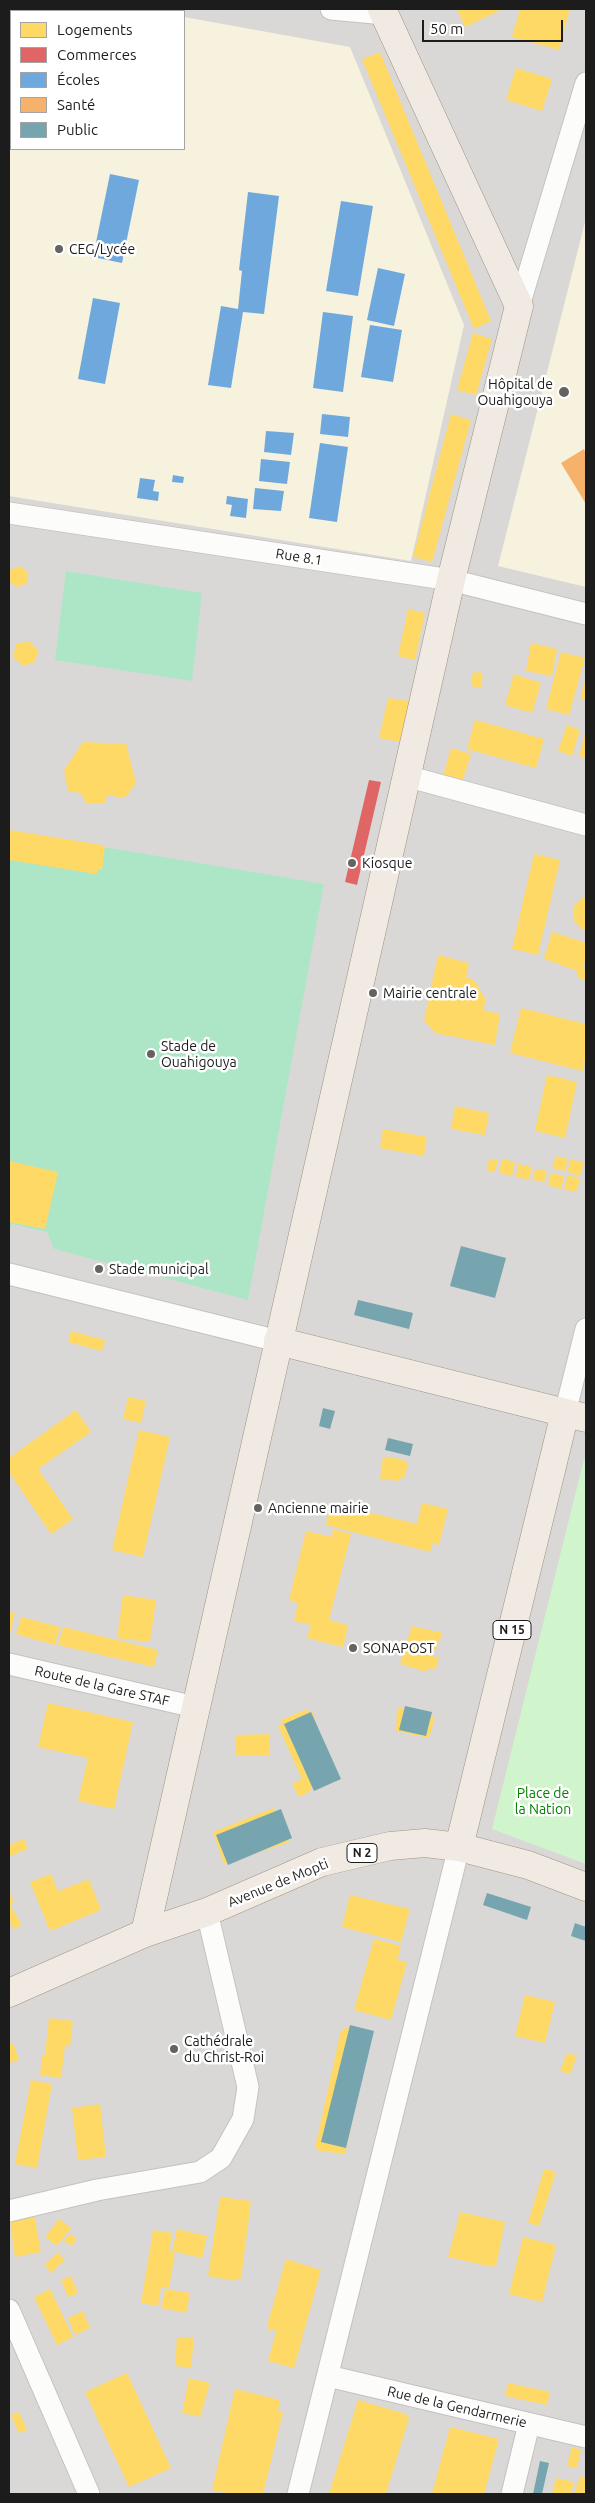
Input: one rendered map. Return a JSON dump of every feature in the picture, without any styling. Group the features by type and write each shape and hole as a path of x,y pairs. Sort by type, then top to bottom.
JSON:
{"main road":[{"path":"145,1933 194,1707 406,776 451,580 518,306 383,12"},
{"path":"278,1340 576,1416"},
{"name":"N 15","path":"459,1847 576,1416"},
{"name":"Avenue de Mopti","path":"9,1993 145,1933 207,1912 322,1862 390,1846 425,1843 459,1847 528,1865 586,1887"}],"street":[{"path":"331,9 383,12"},
{"path":"518,306 586,83"},
{"name":"Rue 8.1","path":"9,513 451,580 586,614"},
{"path":"406,776 586,825"},
{"path":"9,1274 278,1340"},
{"path":"576,1416 586,1329"},
{"name":"Route de la Gare STAF","path":"9,1664 194,1707"},
{"path":"298,2494 459,1847"},
{"path":"9,2211 97,2190 200,2172 221,2158 242,2119 248,2087 207,1912"},
{"path":"9,2310 89,2494"},
{"name":"Rue de la Gendarmerie","path":"328,2376 586,2437"},
{"path":"512,2494 529,2424"}],"shaded area":[{"path":"9,9 586,9 586,2494 9,2494"},
{"path":"9,9 148,10 10,10 10,150 185,150 185,17 350,47 464,325 411,561 9,496"},
{"name":"Hôpital de Ouahigouya","path":"586,218 586,587 498,566"},
{"name":"Cathédrale du Christ-Roi","path":"158,2007 206,2016 189,2098 214,2103 208,2132 177,2126 173,2146 135,2138 139,2119 108,2113 115,2081 142,2086"}],"green space":[{"path":"66,571 202,593 192,681 55,660"},
{"name":"Stade de Ouahigouya","path":"9,831 324,884 248,1300 54,1249 47,1232 12,1224 9,1231"},
{"name":"Place de la Nation","path":"584,1459 586,1460 586,1864 492,1829"}],"building: Logements":[{"path":"457,9 499,9 499,11 465,27"},
{"path":"520,9 570,9 559,50 512,37"},
{"path":"380,52 491,321 474,329 362,59"},
{"path":"516,68 552,79 542,111 506,100"},
{"path":"473,333 492,339 476,395 457,390"},
{"path":"451,414 471,420 432,562 413,557"},
{"path":"20,566 28,573 27,583 17,587 9,581 10,570"},
{"path":"408,609 425,613 415,660 398,656"},
{"path":"29,641 38,650 35,662 23,666 13,657 16,644"},
{"path":"531,643 557,649 552,676 526,671"},
{"path":"561,652 585,658 569,715 546,709"},
{"path":"473,672 483,673 481,688 471,686"},
{"path":"514,674 541,683 532,713 505,705"},
{"path":"586,678 586,700 580,698"},
{"path":"388,698 411,701 401,742 379,738"},
{"path":"475,720 544,739 536,768 467,749"},
{"path":"567,725 580,730 572,756 558,751"},
{"path":"586,730 586,758 579,756"},
{"path":"83,742 126,744 136,783 125,798 107,795 104,804 86,803 81,793 68,791 64,770"},
{"path":"451,748 471,754 461,786 442,780"},
{"path":"9,830 102,845 105,847 102,870 98,869 97,874 9,860"},
{"path":"534,854 560,860 538,955 512,949"},
{"path":"583,897 586,897 586,930 581,929 573,919 574,906"},
{"path":"552,932 586,943 586,957 583,968 586,969 586,981 576,976 578,971 544,959"},
{"path":"438,955 469,963 466,977 474,980 486,1000 483,1010 500,1014 495,1045 435,1033 424,1020"},
{"path":"521,1008 586,1024 586,1056 583,1071 510,1053"},
{"path":"547,1075 577,1082 565,1138 535,1131"},
{"path":"455,1106 489,1113 485,1135 451,1129"},
{"path":"383,1129 427,1137 424,1156 380,1148"},
{"path":"556,1156 568,1159 565,1171 552,1168"},
{"path":"489,1159 498,1160 495,1172 487,1171"},
{"path":"502,1159 515,1162 512,1176 499,1173"},
{"path":"571,1159 584,1163 580,1176 567,1172"},
{"path":"9,1161 58,1172 45,1229 9,1222"},
{"path":"518,1164 532,1167 529,1180 516,1177"},
{"path":"535,1169 547,1171 545,1182 533,1180"},
{"path":"551,1173 564,1176 561,1189 548,1185"},
{"path":"568,1175 580,1179 576,1192 564,1189"},
{"path":"71,1331 105,1340 102,1351 68,1342"},
{"path":"128,1397 146,1401 141,1423 123,1419"},
{"path":"76,1410 91,1432 38,1469 73,1519 51,1534 9,1472 9,1458"},
{"path":"139,1430 170,1437 143,1557 112,1550"},
{"path":"383,1457 402,1459 408,1463 404,1479 400,1478 400,1481 380,1479"},
{"path":"422,1503 448,1509 439,1545 432,1543 430,1552 326,1525 329,1512 340,1515 342,1506 417,1524"},
{"path":"333,1529 351,1534 329,1620 348,1625 343,1647 307,1638 311,1625 294,1621 298,1603 289,1600 306,1531 332,1537"},
{"path":"123,1595 156,1600 150,1642 117,1638"},
{"path":"9,1612 15,1613 10,1634 9,1634"},
{"path":"21,1617 60,1627 55,1645 16,1634"},
{"path":"412,1626 443,1633 432,1656 439,1658 435,1670 428,1668 427,1672 400,1664"},
{"path":"63,1627 158,1650 154,1667 58,1645"},
{"path":"48,1703 133,1722 114,1809 78,1801 88,1758 38,1747"},
{"path":"307,1709 309,1713 313,1712 321,1741 336,1776 332,1781 310,1788 311,1791 299,1797 292,1784 302,1779 278,1726 283,1724 281,1720"},
{"path":"397,1709 422,1710 422,1714 435,1717 429,1738 396,1731"},
{"path":"270,1734 269,1755 235,1755 235,1735"},
{"path":"274,1808 278,1819 281,1818 289,1842 224,1864 213,1832"},
{"path":"24,1839 28,1849 10,1856 9,1845"},
{"path":"51,1874 58,1891 89,1879 101,1910 50,1931 30,1882"},
{"path":"9,1891 14,1903 10,1905 22,1925 13,1929 9,1919"},
{"path":"350,1895 410,1909 401,1942 342,1927"},
{"path":"374,1939 401,1946 397,1960 407,1962 391,2020 354,2010"},
{"path":"525,1995 555,2002 545,2043 515,2036"},
{"path":"49,2018 73,2021 70,2046 65,2046 61,2078 40,2075 42,2055 45,2055"},
{"path":"345,2027 369,2033 368,2036 371,2037 345,2154 320,2151 315,2148 341,2030 344,2031"},
{"path":"13,2043 19,2060 9,2063 9,2044"},
{"path":"567,2053 577,2056 570,2074 560,2071"},
{"path":"31,2080 52,2084 37,2168 15,2164"},
{"path":"100,2104 106,2157 78,2160 72,2108"},
{"path":"544,2169 556,2172 539,2226 528,2223"},
{"path":"220,2197 251,2201 241,2279 237,2278 236,2281 208,2276"},
{"path":"33,2208 41,2252 15,2257 9,2213"},
{"path":"460,2212 505,2222 496,2266 493,2265 492,2267 448,2257"},
{"path":"59,2219 71,2228 57,2246 45,2237"},
{"path":"177,2229 207,2236 202,2258 172,2251"},
{"path":"153,2230 172,2233 169,2252 175,2253 169,2288 161,2287 158,2306 141,2303"},
{"path":"70,2234 77,2239 72,2246 64,2241"},
{"path":"523,2237 556,2245 542,2302 509,2294"},
{"path":"58,2252 65,2260 51,2273 44,2265"},
{"path":"286,2259 321,2270 303,2335 293,2333 303,2336 294,2368 268,2361 277,2329 268,2331 269,2326 267,2326"},
{"path":"71,2276 78,2293 68,2297 61,2280"},
{"path":"50,2289 73,2337 57,2345 34,2297"},
{"path":"165,2289 190,2293 186,2313 161,2308"},
{"path":"83,2311 90,2328 75,2335 68,2318"},
{"path":"177,2337 194,2338 191,2368 175,2366"},
{"path":"127,2373 171,2468 129,2487 85,2392"},
{"path":"189,2378 210,2383 200,2417 182,2413"},
{"path":"508,2383 550,2392 547,2405 505,2396"},
{"path":"235,2389 280,2400 278,2411 283,2412 263,2494 232,2494 212,2490"},
{"path":"358,2400 406,2414 409,2418 386,2494 329,2494"},
{"path":"19,2412 27,2430 19,2433 11,2415"},
{"path":"450,2427 499,2439 484,2494 432,2494"},
{"path":"572,2447 581,2450 577,2468 567,2466"},
{"path":"580,2476 586,2479 586,2494 574,2494"},
{"path":"556,2478 574,2482 571,2494 552,2494"}],"building: Commerces":[{"path":"369,780 381,782 357,885 345,882"}],"building: Écoles":[{"path":"110,174 139,180 122,263 93,257"},
{"path":"248,192 279,196 264,314 243,312 231,388 208,385 221,306 238,309 242,271 239,270"},
{"path":"341,201 373,206 358,296 326,291"},
{"path":"378,268 405,274 394,326 367,320"},
{"path":"93,298 120,303 105,384 78,379"},
{"path":"323,312 353,316 343,392 313,388"},
{"path":"370,325 402,330 393,382 361,377"},
{"path":"322,414 350,417 348,437 320,434"},
{"path":"266,431 294,433 291,455 264,452"},
{"path":"320,443 348,447 337,522 309,518"},
{"path":"261,459 290,462 287,484 259,481"},
{"path":"173,475 184,477 183,483 172,482"},
{"path":"140,478 155,480 153,491 159,492 158,501 137,498"},
{"path":"255,488 284,491 281,511 253,509"},
{"path":"227,496 248,499 246,518 230,516 232,505 226,504"}],"building: Santé":[{"path":"584,449 586,454 586,504 561,463"}],"building: Public":[{"path":"461,1246 506,1258 495,1298 450,1286"},
{"path":"358,1300 413,1313 409,1329 354,1315"},
{"path":"323,1408 335,1411 330,1429 319,1426"},
{"path":"388,1438 413,1444 410,1456 385,1450"},
{"path":"405,1706 432,1712 426,1736 399,1730"},
{"path":"311,1712 341,1779 314,1791 284,1724"},
{"path":"281,1809 292,1838 228,1865 216,1835"},
{"path":"487,1893 531,1907 527,1920 483,1905"},
{"path":"575,1923 586,1927 586,1941 571,1936"},
{"path":"350,2025 374,2031 346,2148 321,2142"},
{"path":"540,2461 549,2463 542,2494 533,2494"}],"place":[{"name":"CEG/Lycée","path":"59,249"},
{"name":"Hôpital de Ouahigouya","path":"564,392"},
{"name":"Kiosque","path":"352,863"},
{"name":"Mairie centrale","path":"373,993"},
{"name":"Stade de Ouahigouya","path":"151,1054"},
{"name":"Stade municipal","path":"99,1269"},
{"name":"Ancienne mairie","path":"258,1508"},
{"name":"SONAPOST","path":"353,1648"},
{"name":"Cathédrale du Christ-Roi","path":"174,2049"}]}
